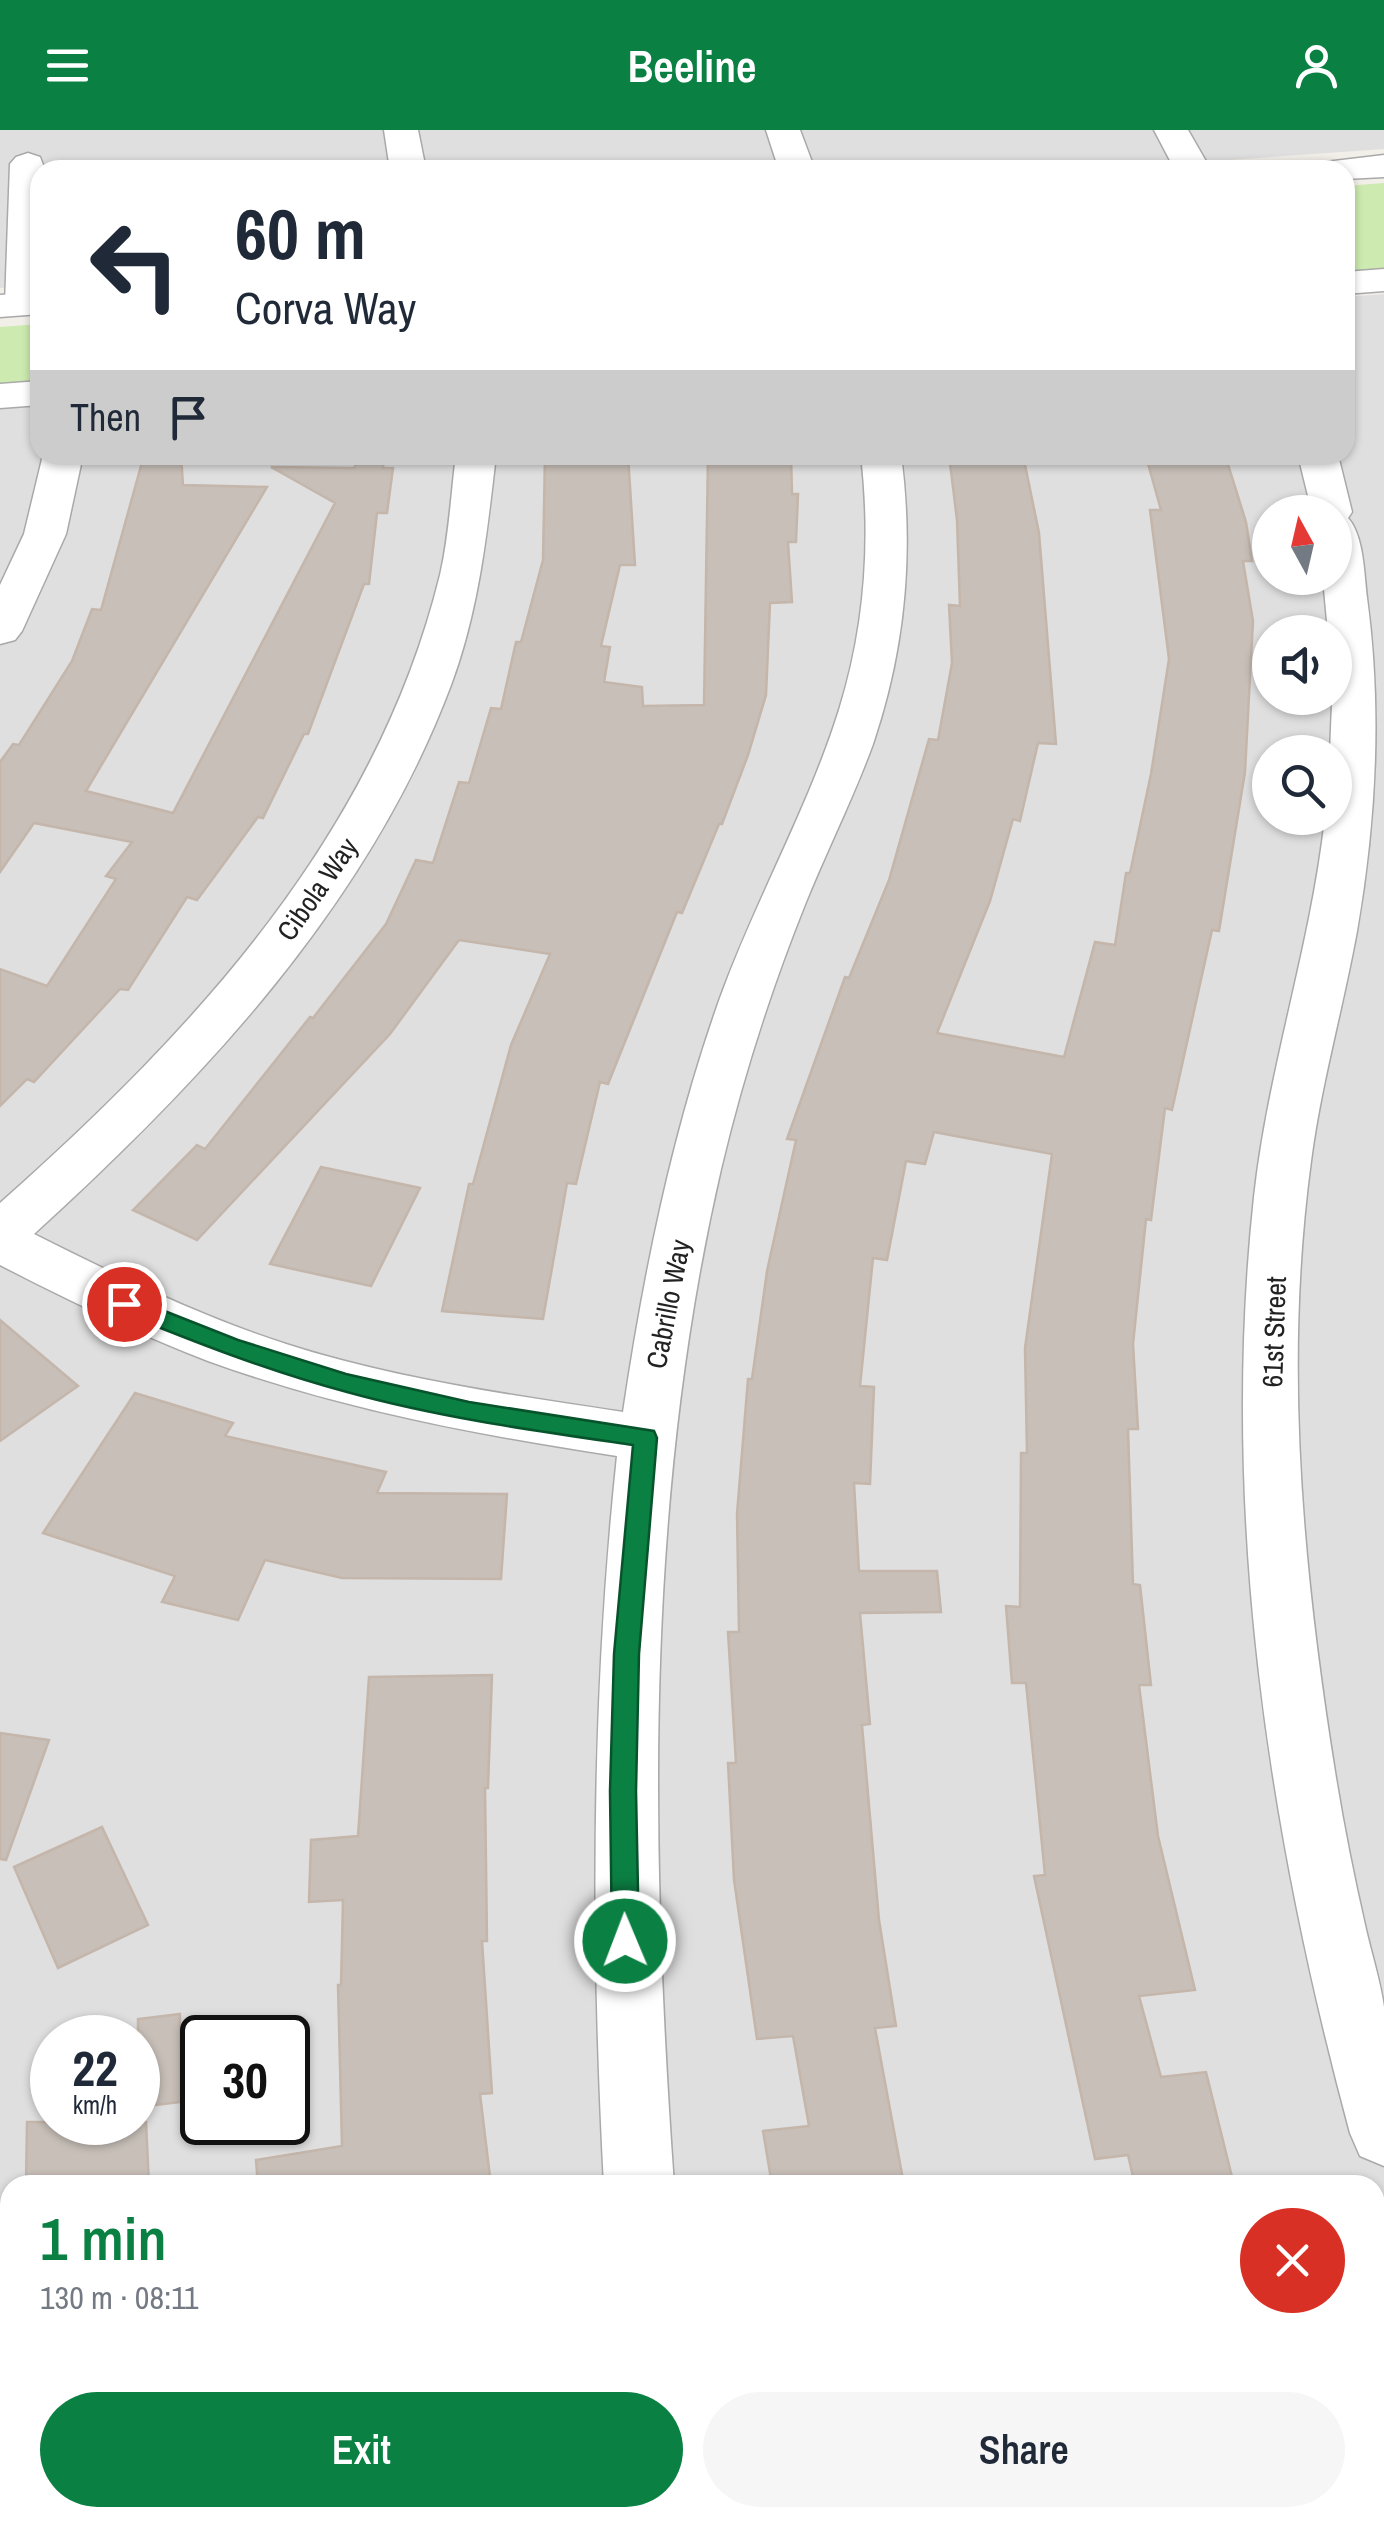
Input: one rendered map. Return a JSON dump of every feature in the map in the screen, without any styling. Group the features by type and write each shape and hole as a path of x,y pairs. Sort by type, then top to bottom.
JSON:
{"street":[{"path":"401,130 406,160"},
{"path":"783,130 794,160"},
{"path":"1171,130 1187,160"},
{"path":"21,304 28,164"},
{"path":"1355,168 1384,166"},
{"path":"1355,282 1384,280"},
{"path":"0,396 30,394"},
{"path":"0,631 44,534 60,465"},
{"name":"Cibola Way","path":"0,1237 139,1105 215,1023 287,934 347,849 404,746 437,668 463,576 474,506 476,465"},
{"name":"Cabrillo Way","path":"638,2175 626,2016 623,1791 627,1654 657,1355 688,1200 725,1060 769,933 850,743 871,670 888,550 882,465"},
{"path":"1320,465 1328,495"},
{"name":"61st Street","path":"1346,595 1354,684 1350,805 1338,902 1288,1145 1272,1302 1271,1478 1288,1676 1327,1900 1384,2133"},
{"path":"0,1237 124,1304 231,1347 346,1383 469,1411 646,1438"}],"shaded area":[{"path":"0,130 1384,130 1384,149 1229,160 30,160 30,286 0,288"},
{"path":"1384,294 1384,2175 0,2175 0,406 30,404 30,465 1355,465 1355,296"}],"green space":[{"path":"1384,183 1384,269 1355,271 1355,185"},
{"path":"30,325 30,383 0,385 0,327"}],"building":[{"path":"141,465 182,465 183,485 267,487 86,791 173,813 335,503 271,467 393,468 387,513 377,513 369,584 364,584 308,734 304,734 263,818 258,817 197,900 187,897 128,990 120,989 34,1082 27,1079 0,1106 0,969 47,986 116,879 106,876 132,842 34,823 0,872 0,762 13,744 19,745 72,661 92,609 101,610"},
{"path":"545,465 629,465 635,565 620,565 601,646 610,647 604,682 642,687 643,706 704,705 708,465 791,465 792,494 798,494 796,542 788,542 792,602 770,603 766,695 722,824 682,913 677,912 608,1084 600,1082 576,1184 567,1183 543,1319 442,1311 469,1184 473,1184 511,1045 550,954 459,940 390,1034 197,1240 133,1210 197,1145 205,1149 313,1018 386,924 416,860 433,863 459,782 469,783 491,708 501,709 516,642 521,642 543,560"},
{"path":"950,465 1025,465 1039,533 1056,744 1038,743 1020,821 1013,819 990,901 937,1033 1064,1057 1095,942 1115,945 1126,873 1130,873 1151,774 1169,659 1150,510 1161,510 1148,465 1228,465 1246,522 1252,561 1243,561 1252,615 1245,772 1219,931 1212,930 1172,1110 1165,1108 1151,1220 1146,1219 1133,1344 1138,1429 1128,1429 1133,1584 1140,1585 1151,1685 1139,1685 1158,1836 1195,1990 1139,1996 1161,2077 1206,2072 1232,2175 1133,2175 1128,2155 1095,2159 1034,1876 1045,1875 1026,1683 1012,1683 1006,1606 1020,1607 1021,1453 1027,1453 1025,1348 1052,1154 934,1132 925,1164 906,1161 887,1260 873,1258 860,1386 874,1387 870,1484 854,1483 859,1571 937,1571 941,1612 860,1613 870,1724 862,1725 879,1920 896,2026 875,2028 902,2175 770,2175 763,2131 809,2126 793,2036 757,2039 734,1880 728,1763 736,1763 728,1632 739,1632 737,1514 748,1379 752,1379 767,1271 796,1140 787,1139 845,977 849,978 889,880 929,739 938,740 952,663 949,605 960,606"},
{"path":"321,1167 420,1188 371,1286 270,1264"},
{"path":"0,1320 78,1386 0,1441"},
{"path":"135,1393 233,1423 225,1436 386,1472 377,1493 507,1494 501,1579 342,1578 265,1560 238,1620 162,1602 175,1576 43,1533"},
{"path":"492,1675 485,1788 487,1941 482,1941 492,2093 480,2094 490,2175 257,2175 256,2160 342,2146 338,1985 343,1900 309,1902 311,1840 358,1836 369,1677"},
{"path":"0,1733 49,1740 6,1860 0,1859"},
{"path":"102,1827 148,1925 58,1968 14,1867"},
{"path":"180,2014 180,2102 160,2104 160,2016"},
{"path":"27,2122 30,2145 147,2145 149,2175 26,2175"}],"route":[{"path":"124,1304 231,1347 346,1383 469,1411 646,1438 627,1654 623,1791 625,1941"}]}
